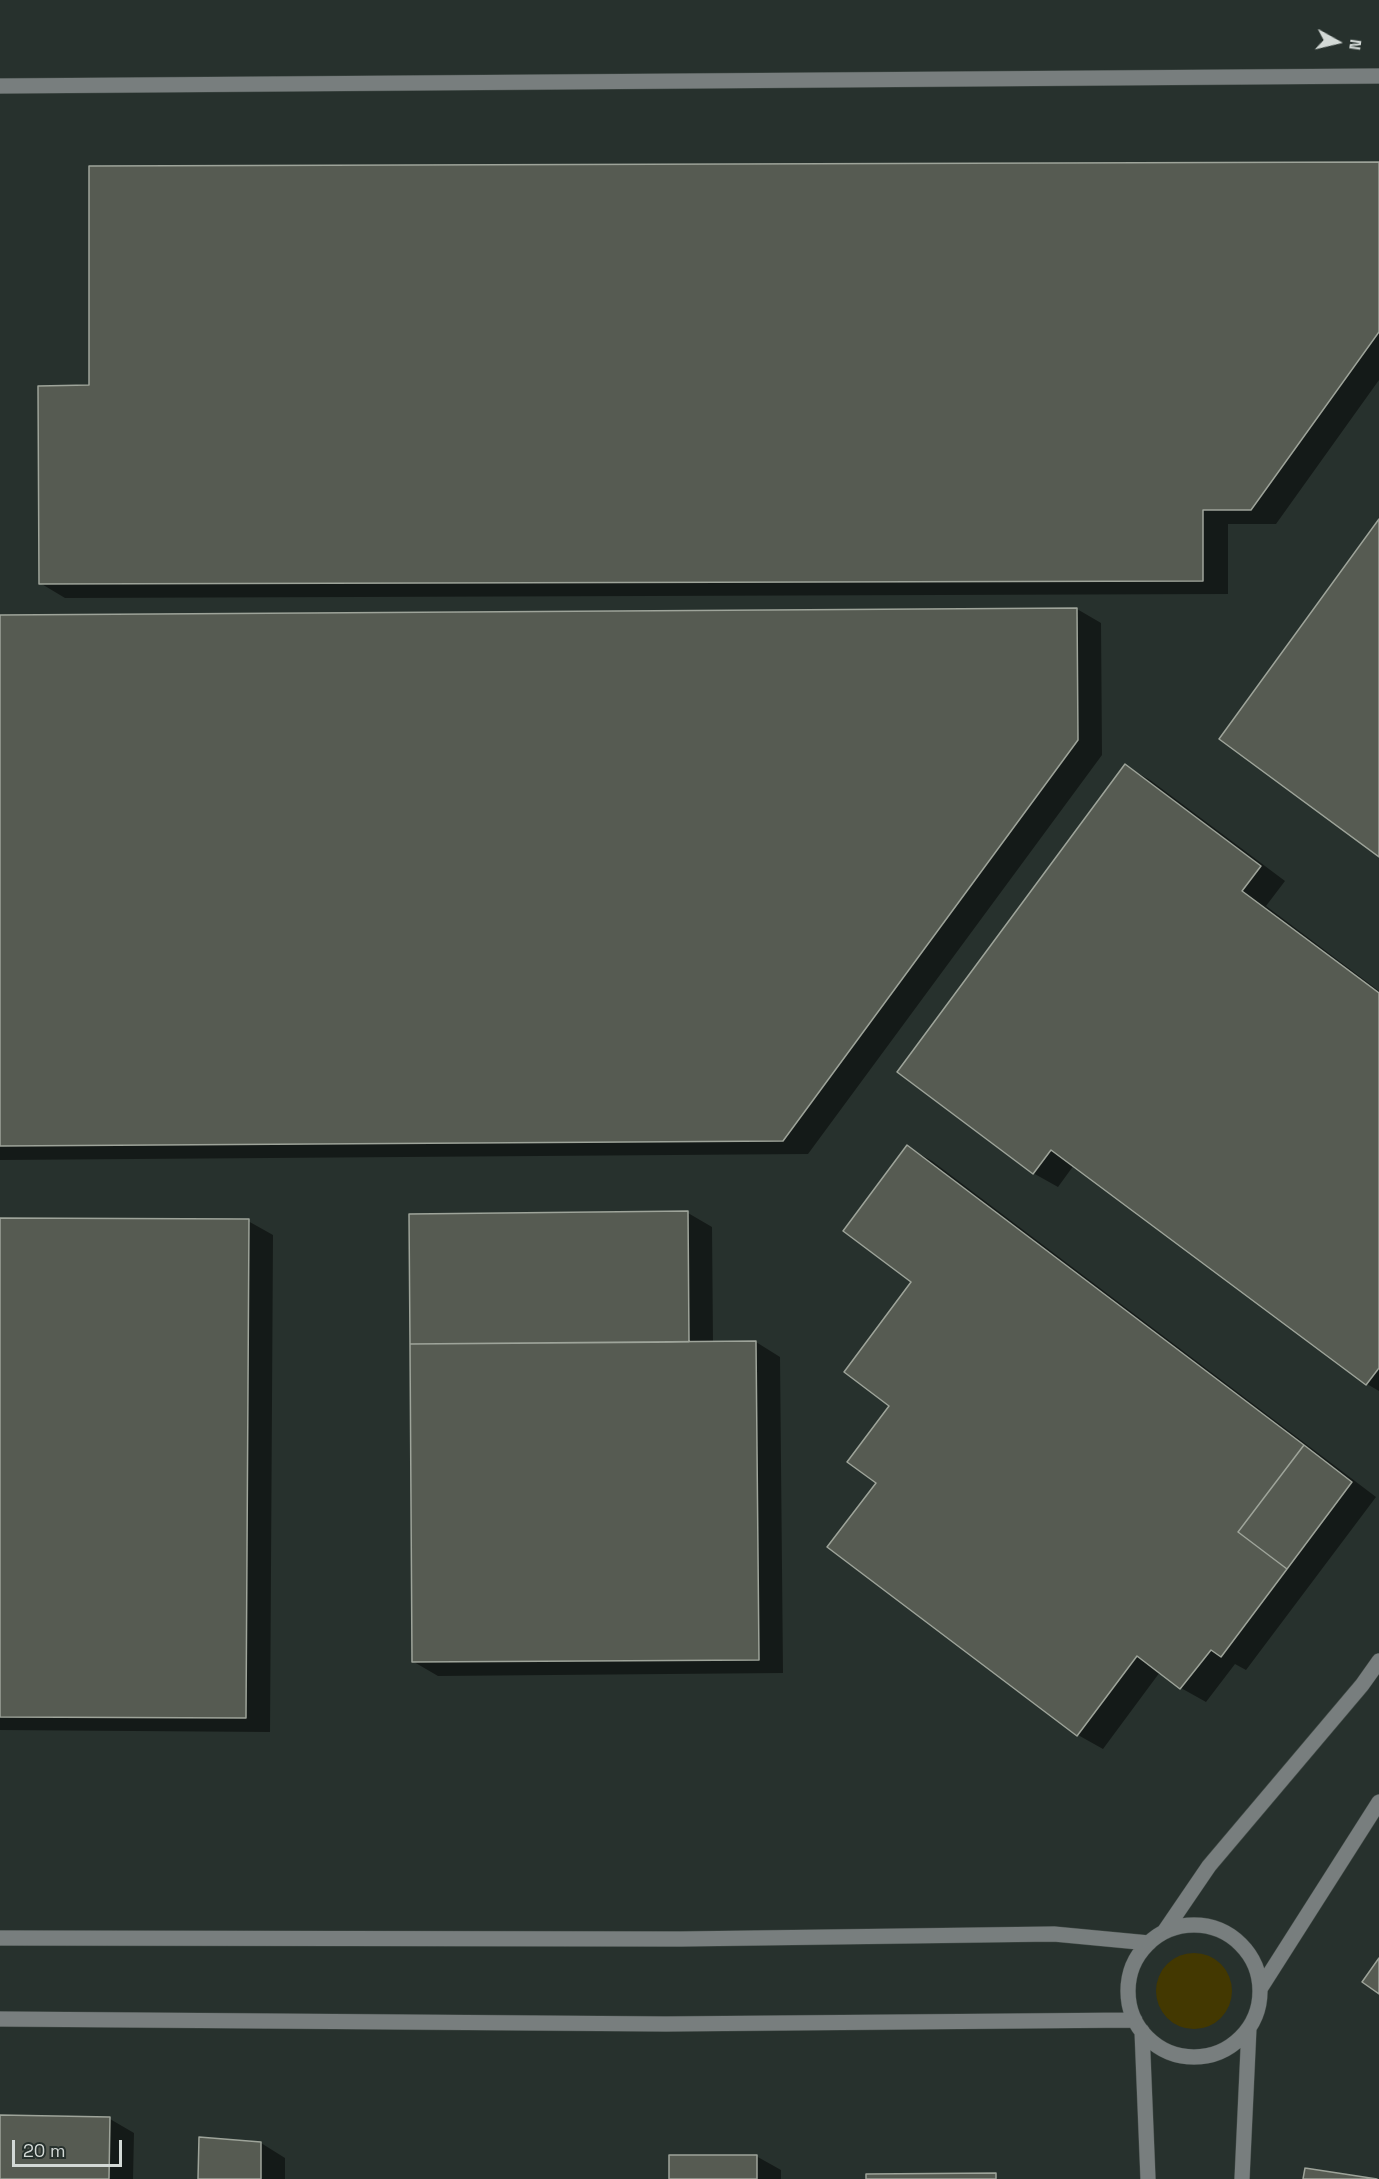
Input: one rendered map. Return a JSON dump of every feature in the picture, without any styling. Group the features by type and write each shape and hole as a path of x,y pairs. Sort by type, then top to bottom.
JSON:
{"street":[{"path":"0,86 1379,76"},
{"path":"1164,1932 1209,1866 1362,1685 1379,1661"},
{"path":"1260,1989 1379,1802"},
{"path":"0,2019 1138,2025 1163,2049 1175,2055 1203,2057 1222,2050 1240,2039 1255,2016 1260,1989 1258,1975 1247,1950 1226,1933 1199,1925 1186,1925 1164,1932 1149,1943 1133,1966 1129,1979 1130,2006 1138,2025 1148,2179"},
{"path":"0,1938 681,1939 1054,1934 1149,1943"},
{"path":"1242,2179 1249,2028"}],"shaded area":[{"path":"1202,1953 1215,1959 1226,1970 1232,1983 1230,2006 1215,2023 1202,2029 1186,2029 1173,2023 1158,2006 1156,1983 1162,1970 1179,1955"}],"building":[{"path":"1379,162 1379,332 1251,510 1203,510 1203,581 39,584 38,386 89,385 89,166"},
{"path":"1379,519 1379,857 1219,739"},
{"path":"1077,608 1078,740 783,1141 0,1146 0,615"},
{"path":"1125,764 1261,866 1242,891 1379,993 1379,1368 1366,1385 1051,1150 1033,1174 897,1072"},
{"path":"907,1145 1304,1445 1238,1532 1287,1569 1221,1657 1211,1650 1180,1689 1137,1656 1077,1736 827,1547 876,1483 847,1462 889,1406 844,1372 911,1282 843,1231"},
{"path":"688,1211 689,1342 410,1344 409,1214"},
{"path":"0,1218 249,1219 246,1718 0,1717"},
{"path":"756,1341 759,1660 412,1662 410,1344"},
{"path":"1304,1445 1352,1482 1287,1569 1238,1532"},
{"path":"1379,1958 1379,1994 1362,1982"},
{"path":"0,2115 110,2117 109,2179 0,2179"},
{"path":"199,2137 261,2142 261,2179 198,2179"},
{"path":"669,2155 757,2155 757,2179 669,2179"},
{"path":"1305,2168 1377,2179 1303,2179"},
{"path":"996,2173 996,2179 866,2179 866,2174"}]}
